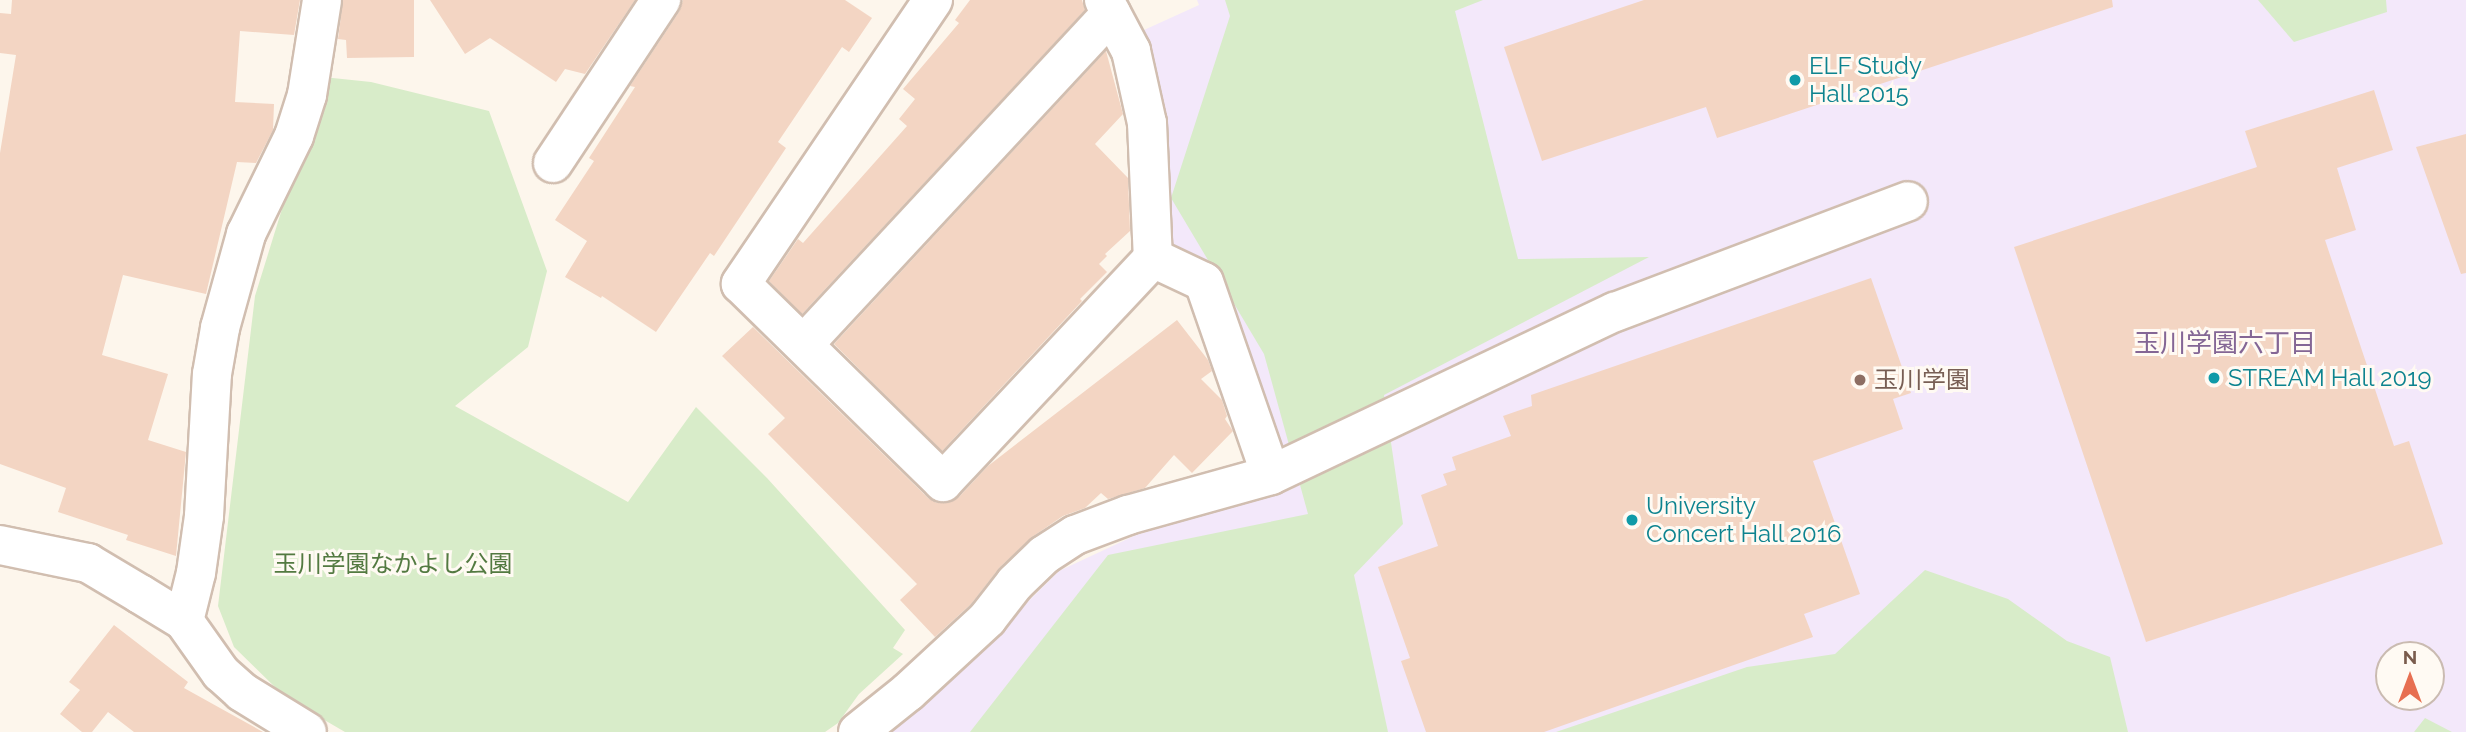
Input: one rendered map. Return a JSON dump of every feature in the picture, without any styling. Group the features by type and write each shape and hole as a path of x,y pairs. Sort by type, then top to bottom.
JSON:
{"street":[{"path":"184,621 196,573 204,516 212,374 220,328 246,233 295,136 307,95 322,0"},
{"path":"553,163 662,0"},
{"path":"804,344 1108,7 1131,51 1147,123 1153,258 943,482 741,284 933,0"},
{"path":"858,732 908,692 986,619 1015,583 1044,555 1075,535 1141,511 1272,475 1615,312 1908,201"},
{"path":"1153,258 1204,282 1272,475"},
{"path":"0,545 88,563 184,621 221,673 263,707 307,732"}],"shaded area":[{"name":"玉川学園","path":"1197,0 2466,0 2466,732 885,732 933,695 1059,571 1136,535 1293,489 1215,271 1167,244 1133,35 1199,5"}],"green space":[{"path":"1225,0 1483,0 1455,11 1518,259 1649,257 1384,395 1403,524 1354,575 1388,732 970,732 1108,555 1308,514 1264,354 1171,198 1230,16"},
{"path":"2258,0 2386,0 2387,12 2294,42"},
{"name":"玉川学園なかよし公園","path":"323,77 371,82 489,111 547,271 528,347 455,406 628,502 696,407 767,478 905,630 893,648 903,654 859,694 838,723 825,732 345,732 285,697 234,647 218,606 255,296"},
{"path":"1925,570 2008,599 2067,641 2110,657 2128,732 1556,732 1747,667 1835,654"},
{"path":"2425,718 2452,732 2414,732"}],"building":[{"path":"12,0 300,0 294,35 240,31 235,102 274,104 273,130 256,163 237,162 206,294 123,275 102,355 168,374 148,440 186,452 176,556 126,540 128,535 58,512 66,488 0,464 0,153 16,55 0,53 0,13 11,14"},
{"path":"343,0 414,0 414,57 347,58 346,40 338,39"},
{"path":"430,0 635,0 585,74 565,69 556,82 490,38 465,54"},
{"path":"683,0 845,0 872,18 849,52 842,47 778,142 786,148 714,256 710,253 656,332 602,296 601,298 565,277 587,241 555,220 594,161 589,158 635,87 630,86 679,12"},
{"path":"970,0 1082,0 1085,10 802,314 769,281 798,239 803,243 907,126 899,119 915,99 903,89 959,23 955,20"},
{"name":"ELF Study Hall 2015","path":"1644,0 2112,0 2113,7 1717,138 1706,107 1542,161 1504,47"},
{"path":"1106,51 1123,114 1095,144 1128,178 1130,231 1105,254 1107,256 1099,264 1107,272 942,451 834,344"},
{"name":"STREAM Hall 2019","path":"2374,90 2393,150 2337,168 2356,230 2325,240 2394,446 2409,441 2443,544 2146,642 2014,247 2257,167 2245,131"},
{"path":"2466,134 2466,273 2461,274 2416,147"},
{"name":"University Concert Hall 2016","path":"1871,278 1911,393 1893,399 1903,429 1813,461 1860,594 1804,614 1813,637 1544,732 1426,732 1401,661 1410,658 1378,567 1438,546 1421,495 1447,485 1443,474 1456,470 1452,457 1511,436 1503,416 1532,406 1531,395"},
{"path":"1177,320 1208,360 1212,371 1201,379 1222,400 1227,416 1225,419 1233,431 1192,473 1174,455 1145,488 1108,499 1101,493 1085,508 1063,516 1032,537 1000,567 971,604 935,637 900,600 917,584 768,434 785,418 722,356 753,327 928,498 937,503 948,503 959,497 988,466"},
{"path":"114,625 188,682 184,688 263,732 134,732 108,712 92,732 82,732 60,714 80,690 69,682"}],"place":[{"name":"ELF Study Hall 2015","path":"1795,80"},
{"name":"STREAM Hall 2019","path":"2214,378"},
{"name":"玉川学園","path":"1860,380"},
{"name":"University Concert Hall 2016","path":"1632,520"}],"district":[{"name":"玉川学園六丁目","path":"2225,344"}]}
